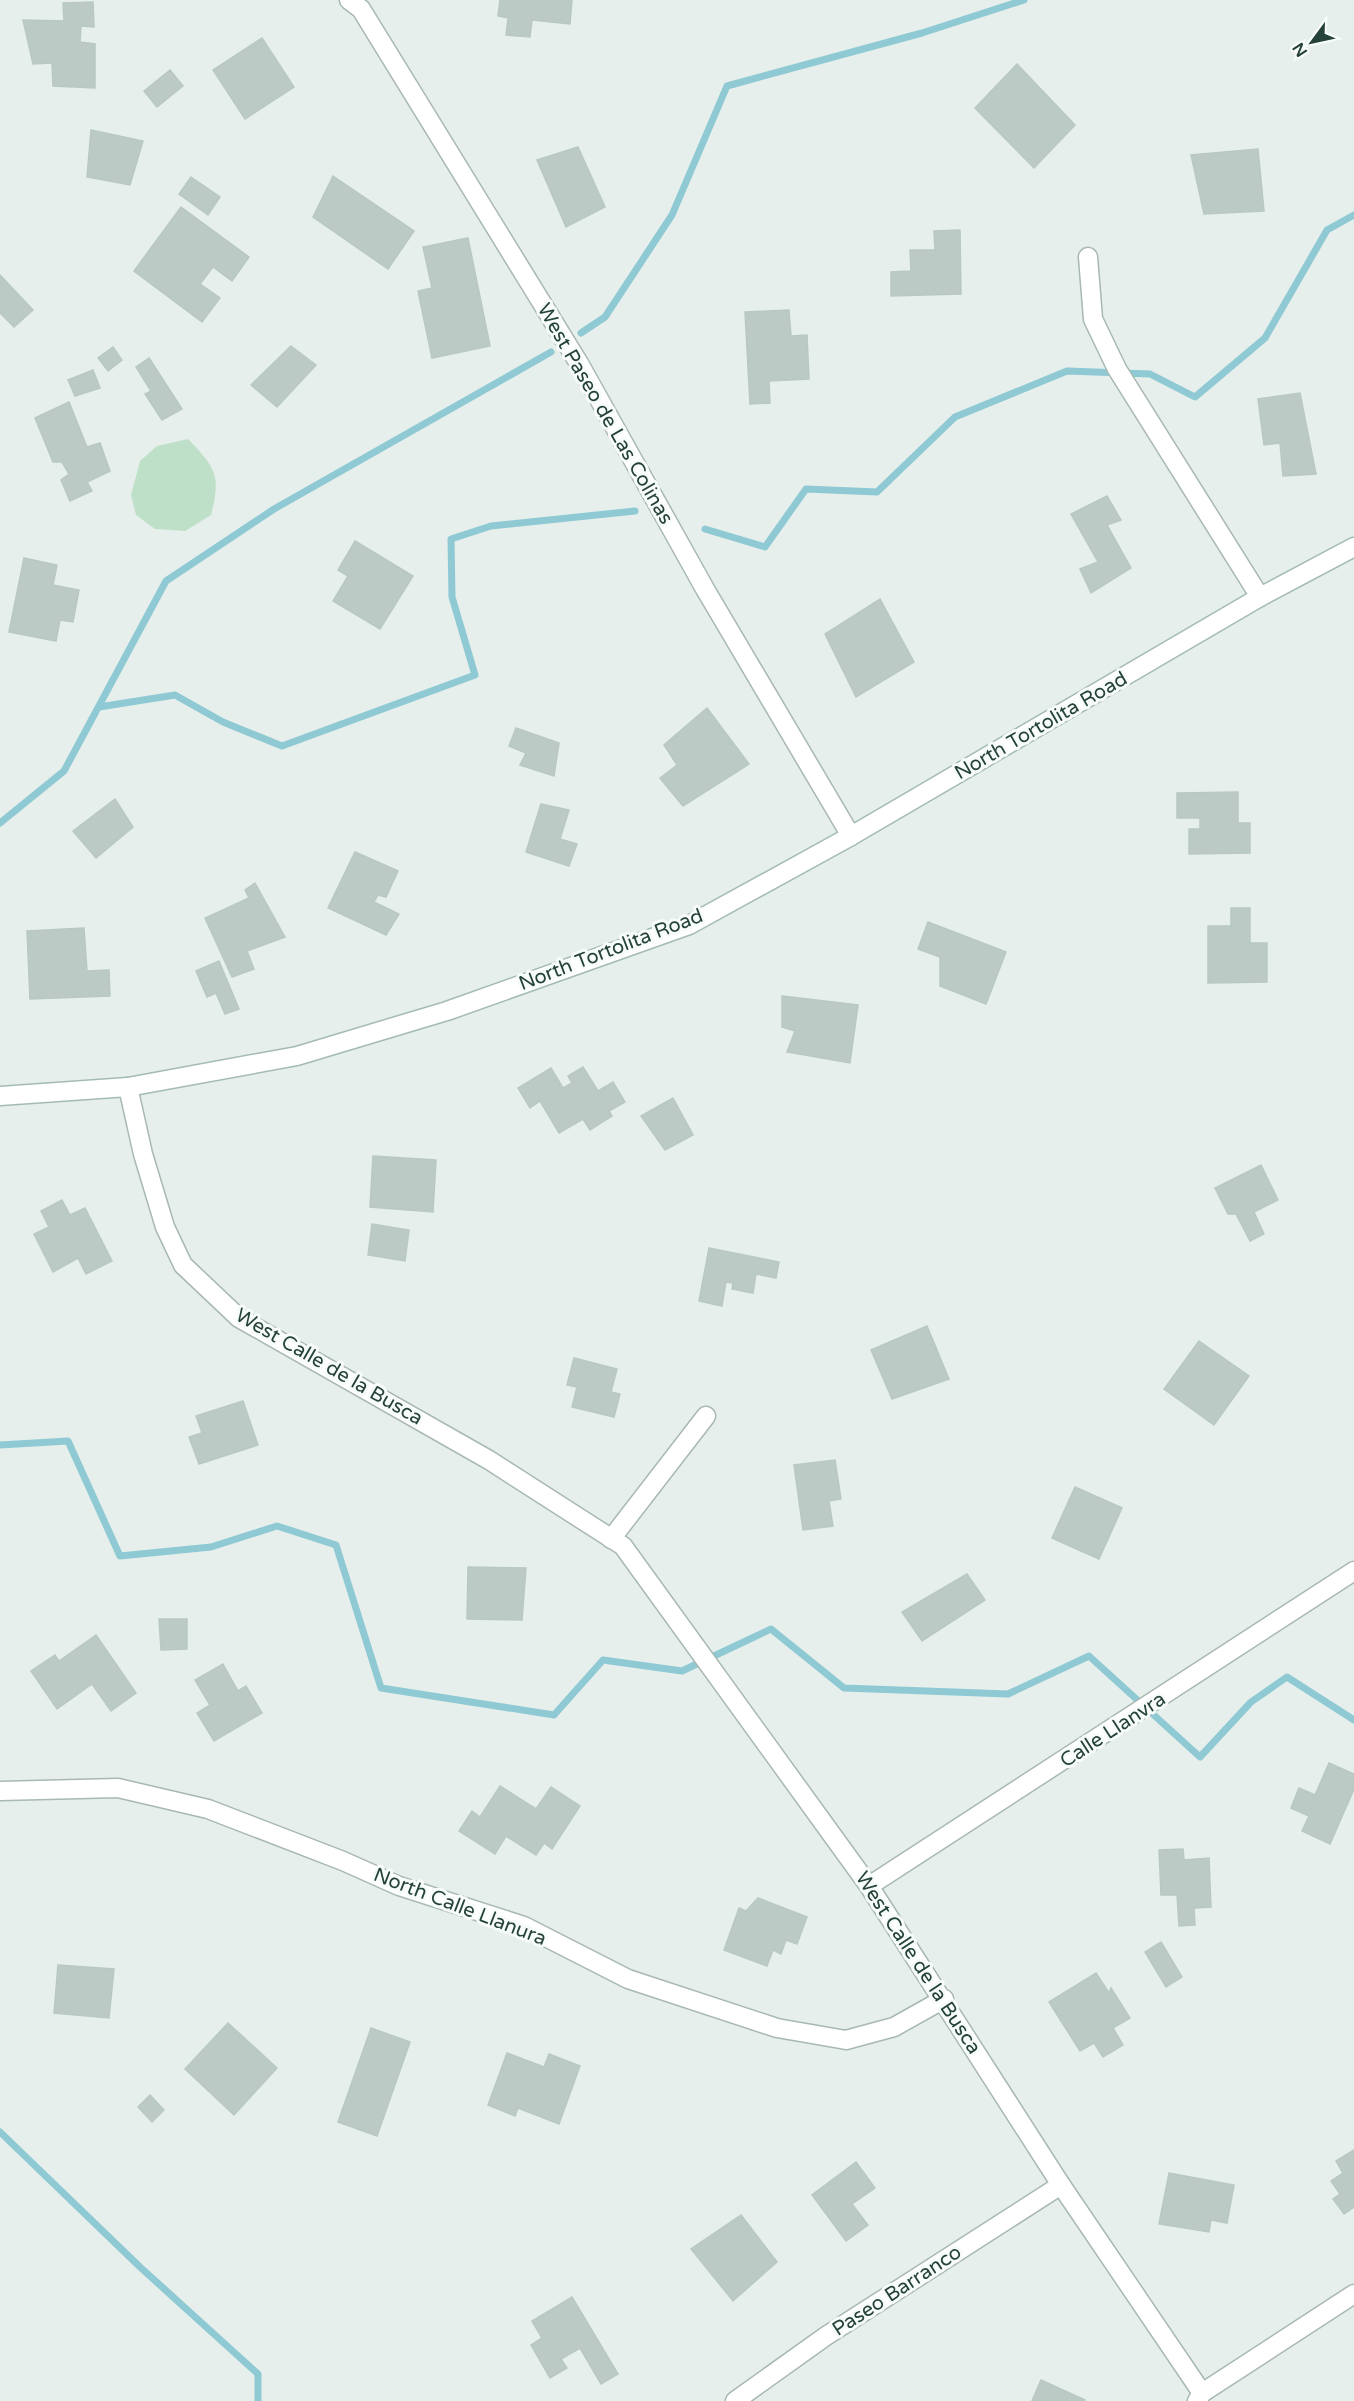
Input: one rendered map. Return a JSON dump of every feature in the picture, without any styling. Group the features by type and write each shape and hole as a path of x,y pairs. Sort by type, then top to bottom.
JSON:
{"street":[{"name":"West Paseo de Las Colinas","path":"360,3 580,365 705,589 851,836"},
{"path":"1088,257 1093,319 1117,369 1260,597"},
{"name":"North Tortolita Road","path":"0,1096 128,1088 297,1056 447,1011 689,924 851,836 1260,597 1354,547"},
{"name":"West Calle de la Busca","path":"128,1088 142,1154 165,1227 183,1265 239,1318 489,1460 623,1546 869,1886 1199,2397"},
{"path":"611,1539 706,1416"},
{"name":"Calle Llanvra","path":"869,1886 1354,1571"},
{"name":"North Calle Llanura","path":"0,1791 118,1788 208,1809 343,1861 399,1886 524,1926 628,1979 777,2028 846,2040 894,2027 944,1999"},
{"name":"Paseo Barranco","path":"735,2401 826,2336 1061,2186"},
{"path":"1199,2397 1354,2294"}],"green space":[{"path":"188,439 205,458 214,473 216,491 211,515 185,531 155,529 136,515 131,495 140,461 157,446"}],"building":[{"path":"500,0 572,0 570,24 532,20 530,37 506,35 508,18 498,16"},
{"path":"93,2 94,27 81,26 80,42 95,44 95,88 53,86 52,63 33,64 23,20 64,21 63,3"},
{"path":"262,38 294,87 245,119 213,70"},
{"path":"1017,64 1075,125 1034,168 975,108"},
{"path":"170,70 183,86 157,107 144,91"},
{"path":"91,130 143,141 130,185 87,177"},
{"path":"578,147 605,207 566,227 537,160"},
{"path":"1258,149 1264,211 1204,214 1191,155"},
{"path":"333,176 414,231 388,269 313,217"},
{"path":"191,177 220,197 208,215 179,194"},
{"path":"181,207 249,257 232,281 213,267 200,284 220,298 202,322 134,271"},
{"path":"960,230 961,294 891,296 891,272 911,271 910,250 935,250 934,231"},
{"path":"468,238 490,346 432,358 418,291 432,288 423,247"},
{"path":"0,275 33,310 14,327 0,313"},
{"path":"789,310 791,336 807,335 809,379 769,381 770,403 750,404 745,312"},
{"path":"291,346 316,365 277,407 251,385"},
{"path":"113,347 122,360 108,371 98,358"},
{"path":"149,358 182,409 162,420 145,394 151,391 136,367"},
{"path":"93,370 100,388 75,396 68,380"},
{"path":"1300,393 1316,474 1283,476 1280,443 1264,445 1258,399"},
{"path":"69,402 87,447 100,443 110,471 87,482 92,491 70,501 61,480 69,474 62,462 53,462 35,418"},
{"path":"1107,496 1121,520 1107,525 1131,568 1091,593 1080,569 1098,562 1071,514"},
{"path":"355,541 413,576 380,629 333,601 348,576 338,570"},
{"path":"24,558 57,565 53,585 79,590 73,622 60,620 56,641 9,632"},
{"path":"880,599 914,662 856,697 825,634"},
{"path":"707,708 749,764 683,806 660,778 677,765 664,745"},
{"path":"516,728 559,743 554,776 520,765 526,753 509,746"},
{"path":"1238,792 1238,823 1250,823 1250,853 1189,854 1189,829 1200,829 1200,818 1177,818 1177,793"},
{"path":"115,799 133,827 96,858 73,831"},
{"path":"541,804 569,810 560,839 577,844 569,866 526,852"},
{"path":"355,852 398,871 386,897 378,895 374,902 399,914 386,935 328,908"},
{"path":"255,883 285,937 247,951 254,969 232,977 205,918 249,898 245,890"},
{"path":"1231,908 1250,908 1250,943 1267,943 1267,982 1208,983 1208,926 1231,926"},
{"path":"928,922 1006,952 986,1004 940,986 940,957 918,949"},
{"path":"84,928 87,971 109,970 110,996 30,999 27,931"},
{"path":"219,961 239,1009 225,1014 216,993 207,997 196,971"},
{"path":"782,996 858,1005 850,1063 787,1052 795,1031 782,1027"},
{"path":"583,1067 598,1091 613,1082 625,1102 609,1111 612,1116 590,1130 583,1119 559,1133 540,1101 530,1108 518,1088 551,1068 563,1088 572,1083 568,1076"},
{"path":"673,1098 693,1135 665,1150 641,1116"},
{"path":"373,1156 436,1160 433,1212 370,1207"},
{"path":"1261,1165 1278,1200 1254,1212 1264,1234 1250,1241 1236,1214 1228,1214 1215,1188"},
{"path":"62,1200 70,1215 85,1208 112,1261 86,1274 78,1258 53,1272 34,1234 49,1227 41,1211"},
{"path":"372,1224 409,1230 405,1261 368,1255"},
{"path":"709,1248 779,1262 776,1278 756,1274 753,1293 732,1289 733,1283 726,1282 722,1306 699,1301"},
{"path":"927,1326 949,1379 892,1399 871,1350"},
{"path":"1199,1341 1249,1376 1214,1425 1164,1389"},
{"path":"574,1358 617,1369 611,1392 620,1394 614,1417 572,1407 577,1387 567,1385"},
{"path":"243,1401 258,1445 199,1464 189,1437 202,1433 196,1416"},
{"path":"835,1460 841,1499 829,1501 833,1526 803,1530 794,1465"},
{"path":"1075,1487 1122,1508 1099,1559 1052,1538"},
{"path":"468,1567 526,1568 522,1620 467,1619"},
{"path":"967,1574 985,1600 922,1641 902,1612"},
{"path":"159,1619 187,1619 187,1649 161,1650"},
{"path":"96,1635 136,1693 111,1711 92,1684 57,1709 31,1671 55,1655 59,1661"},
{"path":"223,1664 238,1691 246,1686 262,1713 214,1741 197,1713 210,1705 195,1680"},
{"path":"1329,1763 1354,1774 1354,1789 1330,1844 1302,1831 1309,1816 1291,1808 1299,1788 1315,1795"},
{"path":"500,1786 536,1809 551,1787 580,1806 552,1849 544,1843 536,1855 506,1836 495,1854 459,1831 472,1811 480,1817"},
{"path":"1183,1849 1184,1860 1209,1858 1211,1907 1194,1908 1195,1925 1179,1926 1177,1895 1161,1895 1159,1850"},
{"path":"758,1898 807,1917 797,1944 786,1940 781,1954 773,1950 767,1966 724,1950 739,1908 746,1911"},
{"path":"1161,1942 1182,1977 1166,1987 1145,1952"},
{"path":"58,1965 114,1969 109,2018 54,2013"},
{"path":"1096,1973 1109,1993 1111,1988 1130,2018 1113,2028 1123,2045 1103,2057 1094,2043 1080,2051 1049,2002"},
{"path":"228,2023 277,2068 234,2115 185,2069"},
{"path":"371,2028 410,2042 377,2136 338,2122"},
{"path":"507,2053 544,2067 549,2054 580,2066 559,2124 518,2108 515,2116 488,2105"},
{"path":"150,2095 164,2110 152,2122 138,2107"},
{"path":"1354,2150 1354,2207 1344,2214 1333,2199 1340,2194 1331,2181 1343,2173 1336,2161"},
{"path":"856,2162 875,2188 852,2204 868,2225 846,2241 812,2195"},
{"path":"1169,2173 1234,2185 1227,2223 1211,2220 1209,2232 1159,2224"},
{"path":"741,2215 777,2262 733,2301 691,2249"},
{"path":"572,2297 618,2374 601,2384 580,2348 561,2359 567,2368 550,2378 531,2345 542,2338 532,2321"},
{"path":"1041,2380 1085,2400 1032,2401"}],"waterway":[{"path":"581,333 605,317 672,215 727,86 922,33 1024,0"},
{"path":"705,529 765,547 806,489 877,492 955,417 1067,371 1150,374 1195,397 1265,338 1327,230 1354,215"},
{"path":"0,823 64,771 166,581 274,509 551,352"},
{"path":"99,707 175,695 223,722 282,746 475,675 452,597 451,539 491,526 635,511"},
{"path":"0,1445 68,1441 120,1556 211,1547 277,1526 336,1545 381,1688 554,1715 603,1660 682,1671 771,1629 844,1688 1008,1694 1089,1656 1200,1757 1251,1702 1287,1677 1354,1720"},
{"path":"0,2132 140,2267 258,2374 258,2401"}]}
